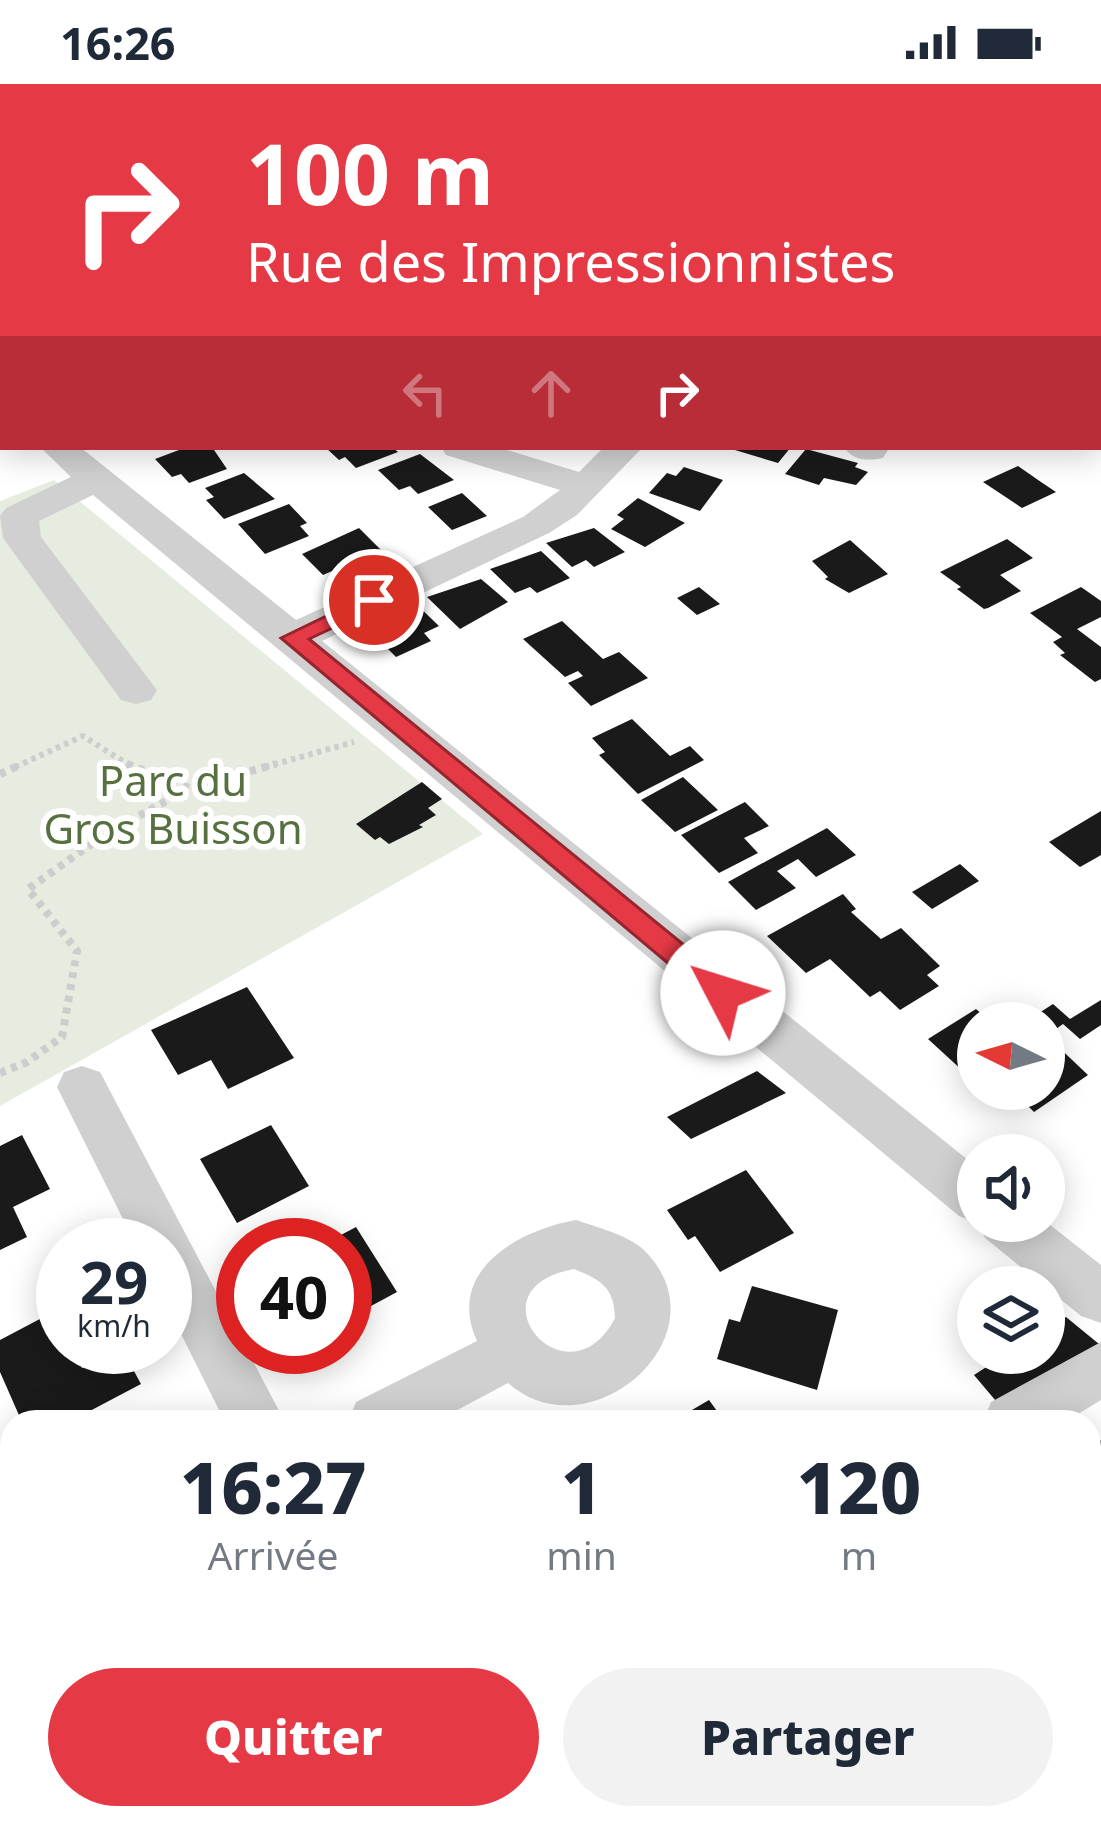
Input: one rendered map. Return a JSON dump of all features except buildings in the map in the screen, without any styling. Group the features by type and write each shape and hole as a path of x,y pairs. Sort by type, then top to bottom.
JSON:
{"street":[{"path":"62,450 957,1183"},
{"path":"469,450 586,486"},
{"path":"292,638 536,525 623,450"},
{"path":"98,478 19,516 22,538 136,690"},
{"path":"82,1087 150,1218"},
{"path":"1030,1242 1101,1298"},
{"path":"192,1298 250,1410"},
{"path":"400,1410 512,1352"},
{"path":"1033,1410 1101,1370"}],"path":[{"path":"0,1073 27,1062 62,1036 76,951 28,890 104,835 190,788 351,744 392,721"},
{"path":"0,774 83,736 137,770 190,788"}],"green space":[{"name":"Parc du Gros Buisson","path":"54,480 483,834 0,1106 0,501"}],"route":[{"path":"374,600 292,638 723,993"}]}
